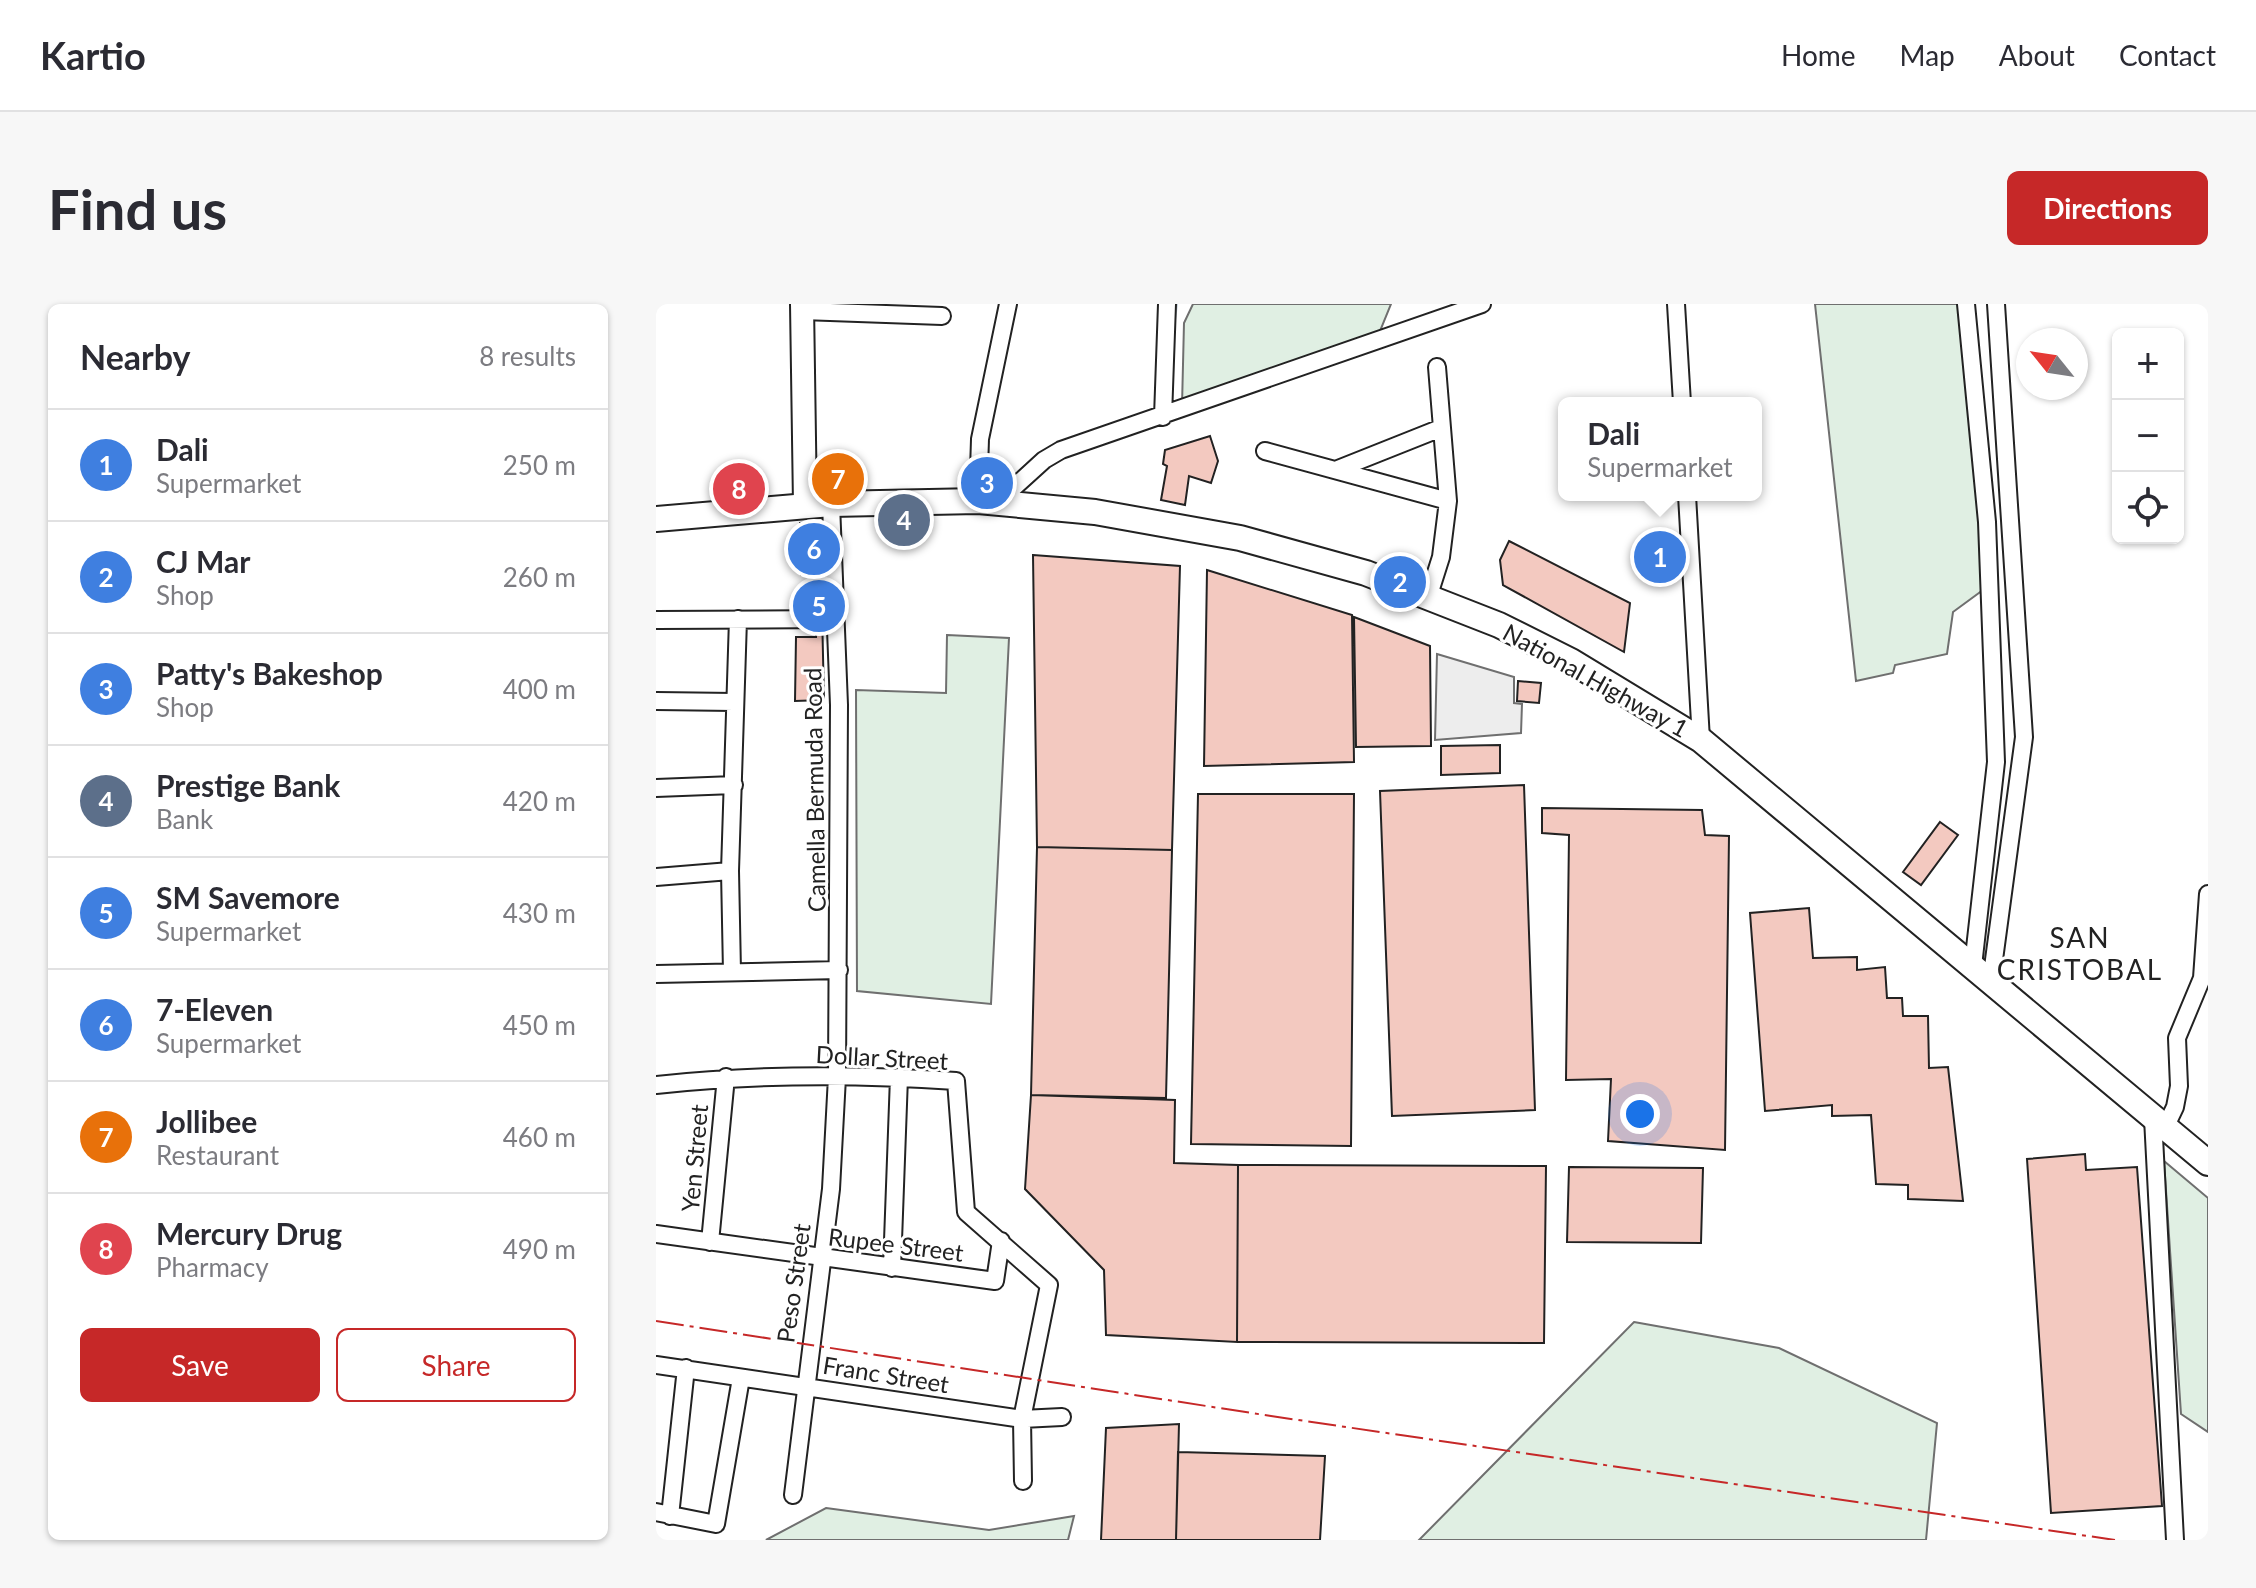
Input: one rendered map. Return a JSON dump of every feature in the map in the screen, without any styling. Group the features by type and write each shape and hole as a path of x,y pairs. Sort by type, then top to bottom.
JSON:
{"highway":[{"name":"National Highway 1","path":"656,519 805,505 988,501 1095,512 1240,538 1366,573 1499,625 1571,661 1701,740 2208,1163"}],"main road":[{"path":"802,308 805,505"}],"street":[{"path":"1008,304 980,439 988,501 1061,450 1482,304"},
{"path":"1163,417 1167,304"},
{"path":"1676,304 1682,397"},
{"path":"1966,304 1987,522 1996,762 1973,966"},
{"path":"1991,982 2024,737 1996,304"},
{"path":"802,308 942,316"},
{"path":"1428,598 1441,557 1448,501 1437,367"},
{"path":"1338,469 1441,428"},
{"path":"1265,451 1448,501"},
{"path":"1687,501 1701,740"},
{"name":"Camella Bermuda Road","path":"831,504 839,705 837,1077"},
{"path":"732,972 730,871 738,619"},
{"path":"656,620 835,619"},
{"path":"656,701 734,702"},
{"path":"656,788 734,785"},
{"path":"656,877 730,871"},
{"path":"2175,1540 2159,1123 2175,1107 2179,1086 2177,1038 2202,978 2208,894"},
{"path":"656,974 839,970"},
{"name":"Dollar Street","path":"656,1085 726,1077 899,1077 956,1081 966,1212 1049,1285 1022,1419 1023,1481"},
{"name":"Yen Street","path":"710,1242 726,1077"},
{"name":"Peso Street","path":"793,1495 804,1386 831,1189 837,1077"},
{"path":"892,1268 899,1077"},
{"name":"Rupee Street","path":"656,1234 995,1281 1001,1241"},
{"name":"Franc Street","path":"656,1365 1022,1419 1062,1417"},
{"path":"686,1368 663,1514 716,1524 741,1378"}],"green space":[{"path":"1193,304 1391,304 1376,341 1182,406 1184,323"},
{"path":"1815,304 1961,304 1987,587 1953,612 1947,654 1895,665 1893,673 1856,681"},
{"path":"947,635 1009,638 991,1004 857,991 856,690 946,693"},
{"path":"2164,1161 2208,1198 2208,1432 2181,1414"},
{"path":"1634,1322 1779,1348 1937,1423 1926,1540 1419,1540"},
{"path":"826,1508 989,1530 1074,1516 1068,1540 766,1540"}],"shaded area":[{"path":"1437,654 1514,677 1514,703 1522,704 1521,733 1435,740"}],"building":[{"path":"1210,436 1218,461 1211,483 1189,476 1185,505 1161,500 1167,466 1163,464 1165,450"},
{"path":"820,521 824,700 795,701 796,637 816,637 816,575 801,575 800,523"},
{"path":"1509,541 1630,603 1624,652 1503,585 1500,560"},
{"path":"1033,555 1180,566 1172,850 1037,847"},
{"path":"1207,570 1352,615 1354,762 1204,766"},
{"path":"1354,617 1430,646 1431,746 1356,747"},
{"path":"1518,681 1541,683 1539,703 1517,701"},
{"path":"1500,745 1500,773 1441,775 1441,746"},
{"path":"1524,785 1535,1110 1392,1116 1380,791"},
{"path":"1198,794 1354,794 1351,1146 1191,1144"},
{"path":"1542,808 1702,810 1705,835 1729,836 1725,1150 1608,1141 1611,1079 1566,1080 1569,835 1542,833"},
{"path":"1940,822 1958,835 1921,885 1903,872"},
{"path":"1037,847 1172,850 1166,1098 1031,1095"},
{"path":"1809,908 1813,958 1857,957 1857,970 1885,967 1887,998 1902,998 1903,1016 1928,1016 1929,1068 1948,1067 1963,1201 1908,1199 1908,1185 1876,1184 1871,1115 1832,1116 1832,1105 1765,1111 1750,913"},
{"path":"1031,1095 1175,1100 1174,1163 1238,1165 1237,1342 1106,1335 1104,1270 1025,1189"},
{"path":"2085,1154 2086,1170 2137,1167 2162,1506 2051,1513 2027,1159"},
{"path":"1238,1165 1546,1166 1544,1343 1237,1342"},
{"path":"1569,1167 1703,1168 1701,1243 1567,1242"},
{"path":"1179,1424 1176,1540 1101,1540 1106,1428"},
{"path":"1178,1452 1325,1456 1320,1540 1176,1540"}],"waterway":[{"path":"1174,320 1176,304"}],"power":[{"path":"656,1321 1271,1416 2115,1540"}],"place":[{"name":"Jollibee","path":"838,479"},
{"name":"Patty's Bakeshop","path":"987,483"},
{"name":"Mercury Drug","path":"739,489"},
{"name":"Prestige Bank","path":"904,520"},
{"name":"7-Eleven","path":"814,549"},
{"name":"Dali","path":"1660,557"},
{"name":"CJ Mar","path":"1400,582"},
{"name":"SM Savemore","path":"819,606"}],"district":[{"name":"SAN CRISTOBAL","path":"2080,953"}]}
